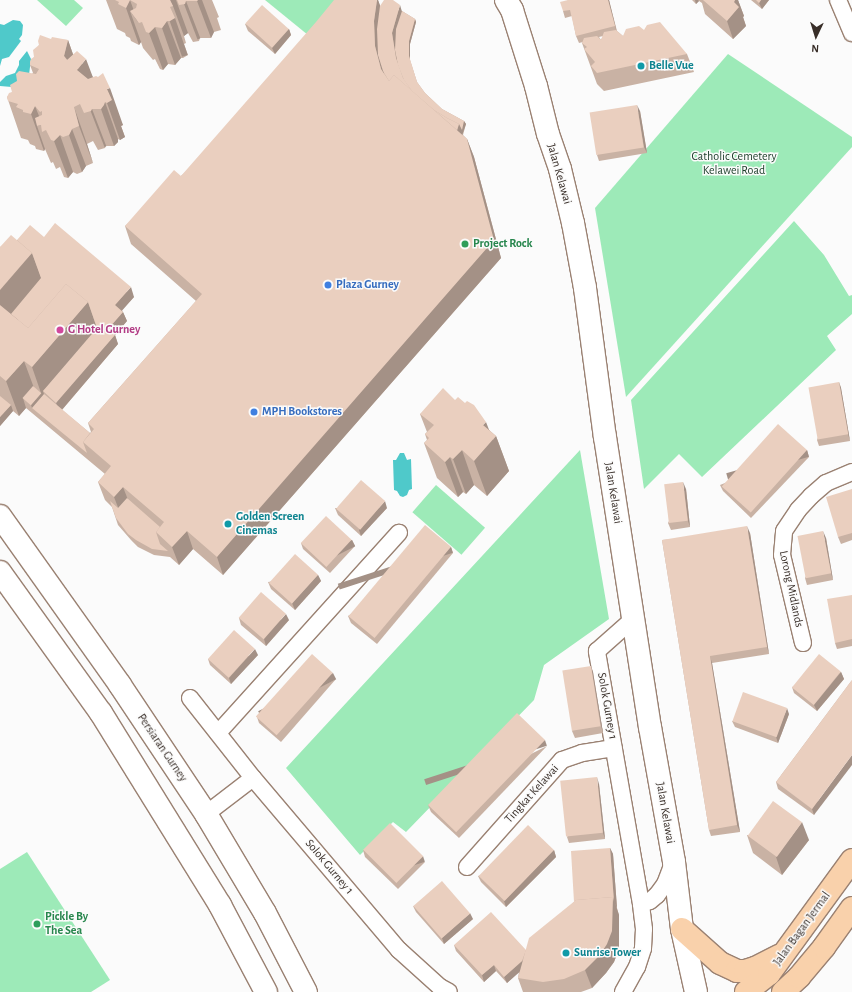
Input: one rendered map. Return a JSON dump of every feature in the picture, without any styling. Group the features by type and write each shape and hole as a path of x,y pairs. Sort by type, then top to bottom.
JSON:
{"main road":[{"name":"Jalan Kelawai","path":"506,0 512,10 536,86 548,134 560,169 573,223 585,288 606,444 650,727 674,862 682,929 696,992"},
{"name":"Persiaran Gurney","path":"0,516 120,685 206,814 265,913 306,992"},
{"path":"0,572 101,713 220,905 266,992"},
{"name":"Jalan Bagan Jermal","path":"746,992 769,974 786,953 852,860"},
{"name":"Jalan Bagan Jermal","path":"783,992 795,985 852,908"},
{"path":"682,929 720,963 737,971 745,971 756,968 786,953"}],"street":[{"path":"838,0 852,33"},
{"name":"Lorong Midlands","path":"803,643 782,555 784,531 798,510 811,496 826,483 852,472"},
{"path":"218,733 399,533"},
{"name":"Solok Gurney 1","path":"623,992 637,967 642,948 644,929 641,904 597,651 633,619"},
{"name":"Solok Gurney 1","path":"190,698 253,778 399,950 440,987 449,992"},
{"name":"Tingkat Kelawai","path":"467,867 562,760 582,753 614,748"},
{"path":"206,814 253,778"},
{"path":"641,904 650,901 657,895 665,884 674,862"}],"green space":[{"path":"37,0 74,0 83,8 66,26"},
{"path":"265,0 339,0 308,35"},
{"name":"Catholic Cemetery Kelawei Road","path":"728,54 852,137 852,147 626,397 595,208"},
{"path":"794,221 824,255 849,296 852,295 852,314 827,336 836,350 702,477 679,454 644,489 631,400"},
{"path":"580,450 609,619 544,665 534,700 406,832 393,822 360,855 286,768"},
{"path":"436,485 485,528 461,555 412,512"},
{"name":"Pickle By The Sea","path":"27,852 110,980 91,992 0,992 0,869"}],"water":[{"path":"13,20 20,21 23,25 22,35 19,39 21,41 9,57 2,59 0,66 0,24 4,25"},
{"path":"27,51 31,59 29,75 12,87 0,86 0,82 6,76 15,73 19,65 19,61"},
{"path":"400,453 404,453 407,460 411,459 412,489 409,490 407,495 403,497 394,490 393,460 396,460"}],"building":[{"path":"115,0 130,0 126,8 118,4 119,2"},
{"path":"130,0 170,0 173,6 170,7 175,18 167,21 162,28 155,27 149,33 146,32 142,22 139,23 130,11 136,8 137,4"},
{"path":"177,0 198,0 186,1 185,4 179,5"},
{"name":"Plaza Gurney","path":"334,0 377,0 374,21 375,46 381,69 389,81 394,75 467,139 494,240 217,557 187,531 172,547 156,532 164,522 123,487 114,497 98,482 111,466 83,442 94,429 88,423 202,294 125,226 174,170 181,176"},
{"path":"384,0 393,0 400,5 392,33 396,58 403,78 412,91 394,75 389,81 383,71 378,55 377,29 380,6"},
{"path":"568,0 608,0 615,26 576,36 570,10 563,11 560,2"},
{"path":"703,0 735,0 734,2 739,7 727,21"},
{"path":"262,5 289,29 272,48 245,24"},
{"path":"402,11 415,19 409,41 409,56 417,82 425,93 442,109 464,121 462,130 459,124 434,110 412,91 404,80 398,65 395,50 396,29"},
{"path":"660,22 687,54 597,73 591,66 595,62 584,49 587,47 582,43 584,38 597,36 601,40 604,32 616,30 623,36 626,29 639,26 644,30 647,25"},
{"path":"40,35 51,39 52,37 68,40 64,56 67,60 77,51 86,59 77,70 88,79 96,76 98,77 103,73 110,88 107,89 112,100 107,103 105,102 101,109 92,109 91,111 84,113 80,104 74,107 79,126 72,129 69,135 63,137 60,135 54,141 51,140 46,130 42,132 41,125 37,126 35,118 42,115 42,111 40,112 35,106 31,114 23,112 23,110 16,107 18,104 8,101 7,97 9,93 12,92 10,85 17,81 16,74 19,71 36,74 39,69 30,65 30,62 34,57 33,50 39,45 38,41"},
{"path":"637,105 644,147 596,155 590,113"},
{"path":"434,110 459,124 457,130"},
{"path":"55,223 131,287 115,305 123,312 108,329 115,335 56,403 43,391 97,328 88,302 66,284 28,328 11,314 41,278 32,253 17,240 30,225 44,237"},
{"path":"11,235 32,253 0,290 0,247"},
{"path":"66,284 88,302 32,367 24,361 6,381 0,376 0,305 28,328"},
{"path":"839,382 848,434 818,440 808,387"},
{"path":"33,386 41,393 31,405 23,398"},
{"path":"443,388 455,400 458,397 465,403 467,401 474,405 486,422 483,425 496,436 474,461 462,450 453,459 450,457 445,462 424,443 429,438 425,434 434,425 420,414"},
{"path":"44,394 90,433 83,442 87,453 32,408"},
{"path":"0,396 11,405 0,417"},
{"path":"778,424 807,450 751,513 722,486"},
{"path":"361,480 385,501 360,530 336,509"},
{"path":"683,482 688,521 669,523 664,484"},
{"path":"852,489 852,533 838,537 826,497"},
{"path":"127,498 160,527 156,532 160,544 168,551 152,549 128,534 116,518 110,501 118,508"},
{"path":"326,516 352,540 326,567 301,543"},
{"path":"425,525 451,547 375,638 349,616"},
{"path":"747,526 767,647 710,656 737,825 709,830 662,540"},
{"path":"823,531 831,573 806,578 797,536"},
{"path":"295,554 318,575 292,604 269,583"},
{"path":"261,592 286,614 264,639 239,618"},
{"path":"852,595 852,639 835,643 827,599"},
{"path":"234,630 255,649 229,678 208,659"},
{"path":"312,654 333,673 277,735 256,716"},
{"path":"819,654 841,672 814,705 792,687"},
{"path":"591,666 601,726 572,731 562,671"},
{"path":"852,680 852,755 812,809 776,782"},
{"path":"743,692 787,708 777,737 732,721"},
{"path":"517,713 545,740 456,832 428,805"},
{"path":"597,777 603,833 566,837 560,781"},
{"path":"773,801 802,822 777,857 748,836"},
{"path":"390,823 423,856 396,883 363,850"},
{"path":"528,825 554,850 505,901 479,876"},
{"path":"610,848 614,902 613,897 576,900 574,902 571,851"},
{"path":"442,881 470,913 442,938 413,906"},
{"path":"613,897 612,931 607,944 600,955 585,970 564,979 543,982 518,978 529,938 576,900"},
{"path":"491,912 526,950 522,961 504,977 494,965 482,975 454,945"}],"place":[{"name":"Belle Vue","path":"641,66"},
{"name":"Project Rock","path":"465,244"},
{"name":"Plaza Gurney","path":"328,285"},
{"name":"G Hotel Gurney","path":"60,330"},
{"name":"MPH Bookstores","path":"254,412"},
{"name":"Golden Screen Cinemas","path":"228,524"},
{"name":"Pickle By The Sea","path":"37,924"},
{"name":"Sunrise Tower","path":"566,953"}]}
